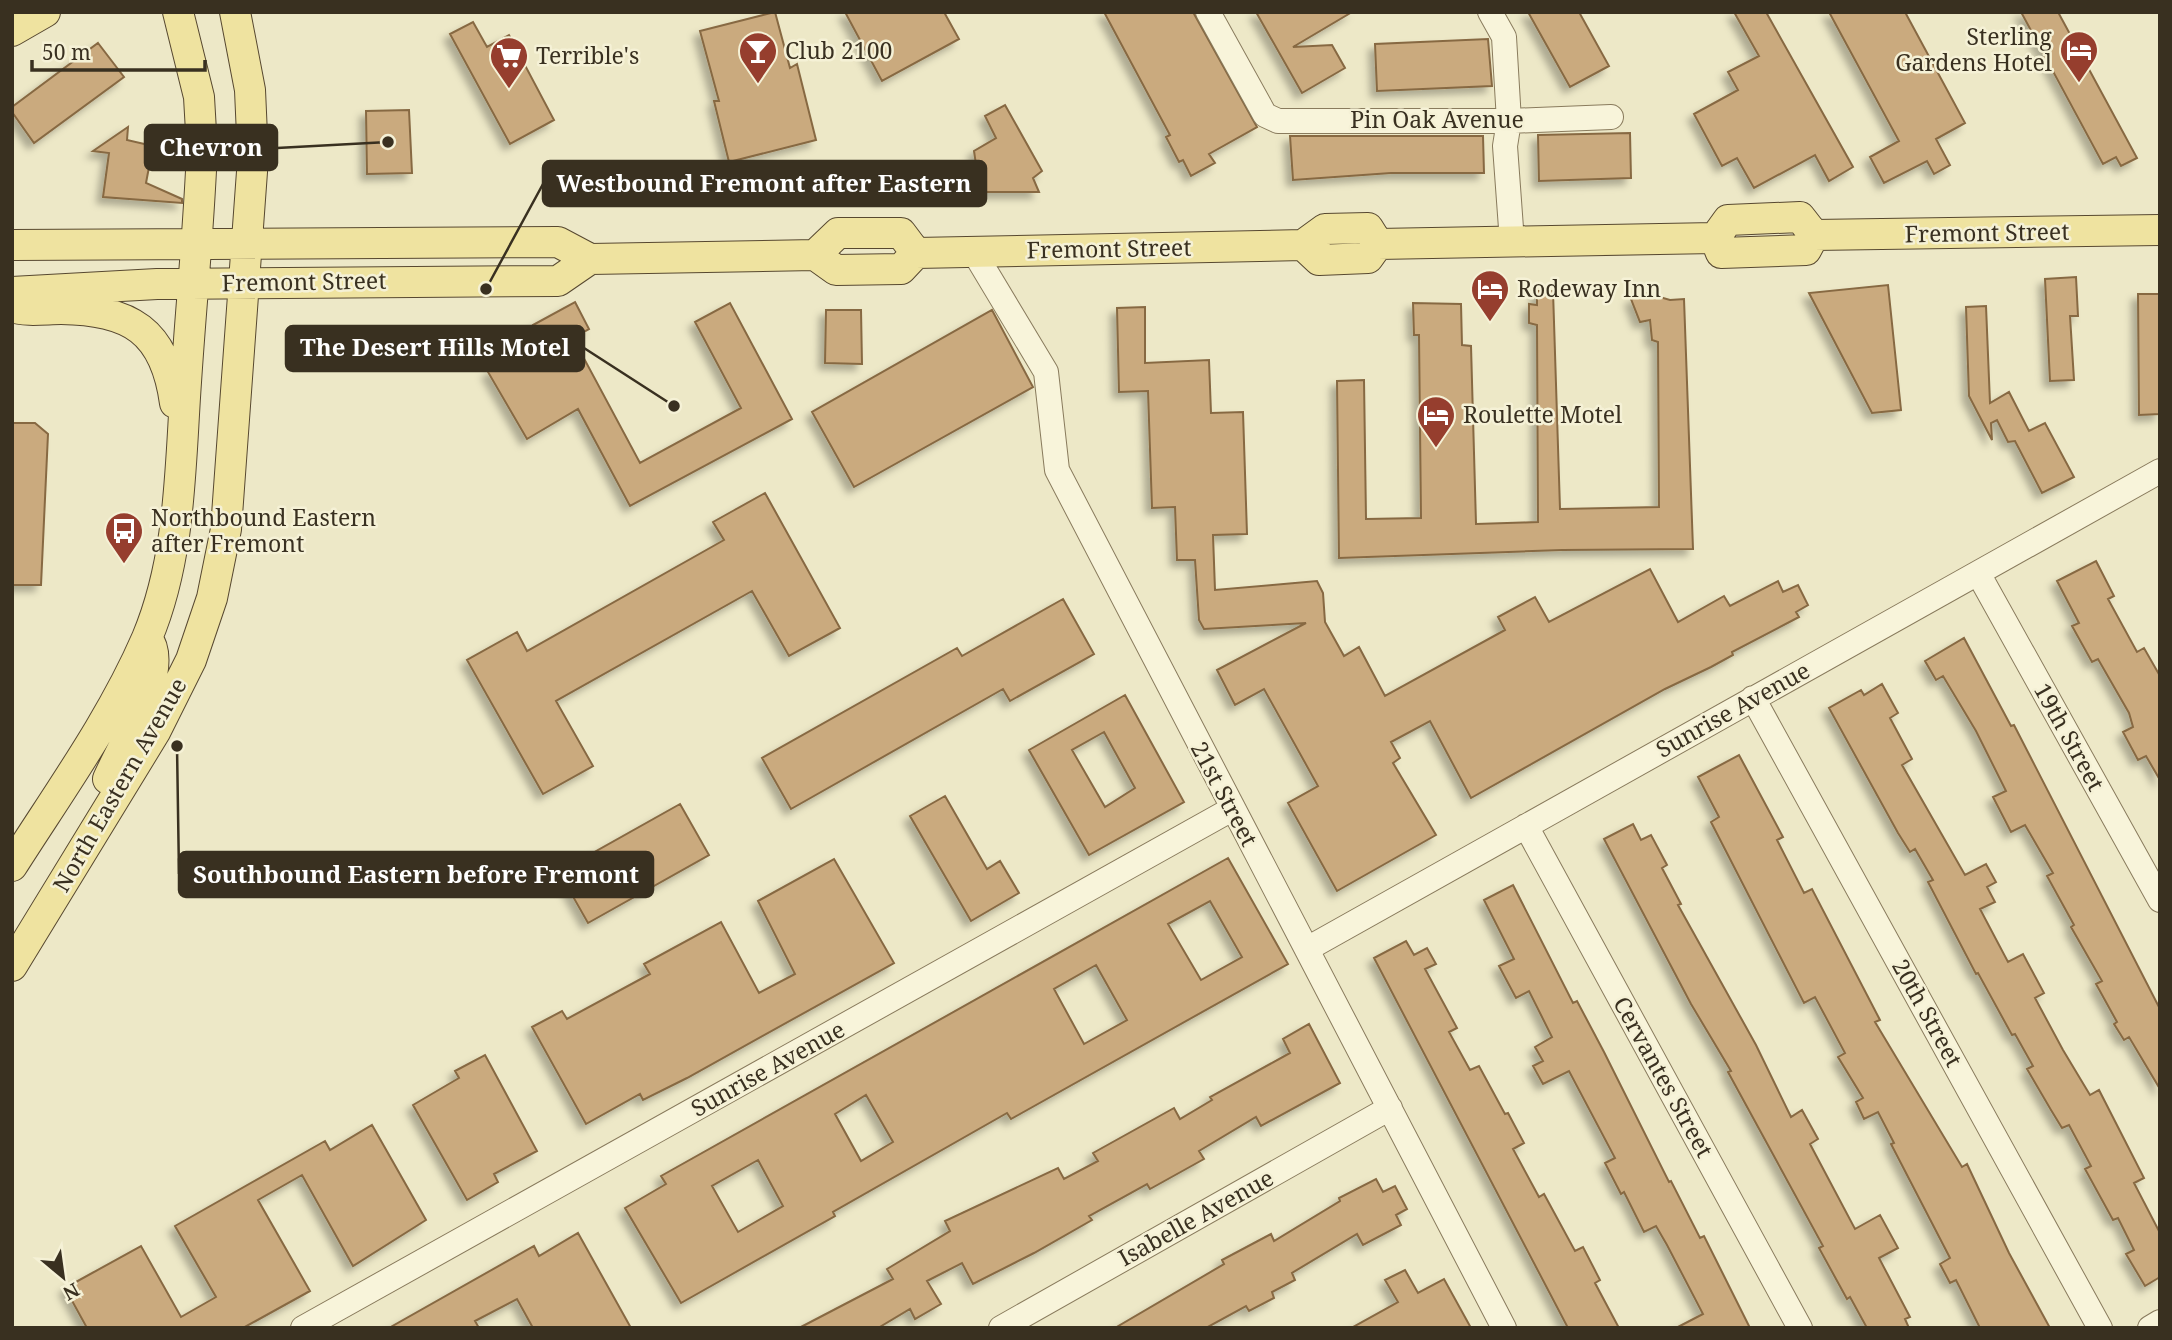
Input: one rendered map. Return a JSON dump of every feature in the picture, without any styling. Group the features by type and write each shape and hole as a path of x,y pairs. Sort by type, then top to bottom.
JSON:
{"main road":[{"path":"12,31 45,12"},
{"name":"North Eastern Avenue","path":"12,866 97,731 147,638 170,558 181,445 202,149 199,97 178,12"},
{"name":"North Eastern Avenue","path":"12,966 176,692 212,598 226,529 254,138 250,90 235,12"},
{"name":"Fremont Street","path":"12,292 194,263 245,263 558,242 590,259 815,255 836,270 901,269 916,253 1303,245 1325,229 1368,228 1378,244 1715,238 1721,253 1805,250 1814,235 2160,230"},
{"name":"Fremont Street","path":"12,245 194,263 245,263 558,281 590,259"},
{"path":"12,307 105,311 140,329 154,342 169,374 181,445"},
{"path":"61,886 136,716 149,693 156,665 154,647 147,638"}],"street":[{"name":"Pin Oak Avenue","path":"1208,12 1265,115 1278,121 1509,121 1611,117"},
{"path":"1490,12 1504,37 1509,121 1506,146 1512,242"},
{"name":"21st Street","path":"974,252 1046,372 1057,470 1504,1328"},
{"name":"Sunrise Avenue","path":"1307,949 2160,471"},
{"name":"19th Street","path":"1978,573 2160,900"},
{"name":"20th Street","path":"1753,698 2100,1328"},
{"name":"Sunrise Avenue","path":"303,1328 1232,809"},
{"name":"Cervantes Street","path":"1526,826 1800,1328"},
{"name":"Isabelle Avenue","path":"1001,1328 1390,1108"},
{"path":"2150,1328 2160,1322"}],"building":[{"name":"Club 2100","path":"775,12 790,68 797,64 816,140 729,162 714,101 719,101 700,31"},
{"path":"845,12 944,12 959,39 882,81"},
{"path":"1104,12 1193,12 1257,127 1209,154 1215,163 1191,176 1183,160 1179,162 1166,137 1170,135"},
{"path":"1256,12 1352,12 1293,47 1332,45 1345,68 1302,93"},
{"path":"1528,12 1579,12 1609,66 1570,87"},
{"path":"1734,12 1766,12 1853,167 1829,181 1815,155 1754,188 1737,158 1722,166 1694,114 1738,90 1728,72 1759,56"},
{"path":"1829,12 1905,12 1965,123 1936,139 1950,165 1934,174 1927,161 1884,183 1870,157 1899,141"},
{"name":"Sterling Gardens Hotel","path":"2021,12 2058,12 2137,158 2121,166 2116,157 2103,164"},
{"name":"Terrible's","path":"473,22 487,47 509,35 554,120 510,144 450,34"},
{"path":"1488,39 1492,86 1377,91 1375,44"},
{"path":"98,43 124,77 34,143 12,112 12,107"},
{"path":"1005,105 1042,171 1033,178 1039,192 980,192 974,151 996,138 985,116"},
{"path":"409,110 412,173 367,174 366,111"},
{"path":"128,127 127,140 153,146 146,183 182,199 182,203 103,197 109,153 93,151"},
{"path":"1630,133 1631,178 1539,181 1538,135"},
{"path":"1290,136 1483,136 1484,173 1391,173 1293,180"},
{"path":"2076,277 2078,316 2070,316 2074,380 2050,381 2045,279"},
{"path":"1888,285 1901,410 1872,413 1809,293"},
{"path":"1537,291 1553,291 1560,509 1659,507 1658,342 1652,340 1650,320 1640,322 1631,299 1646,293 1670,300 1684,299 1693,549 1562,550 1339,558 1337,381 1364,380 1366,519 1421,518 1419,335 1414,335 1413,303 1461,304 1462,345 1471,346 1476,524 1538,522 1537,325 1529,323 1529,304 1537,305"},
{"path":"2138,294 2160,294 2160,414 2139,415"},
{"path":"575,302 589,329 573,338 640,463 741,408 695,322 730,303 792,419 630,506 578,409 527,439 488,372 542,342 533,325"},
{"path":"1986,306 1990,403 2009,392 2029,431 2045,423 2074,477 2042,493 2015,441 2008,442 1997,420 1991,423 1992,440 1969,396 1966,307"},
{"path":"1145,307 1145,363 1209,360 1211,413 1243,412 1247,534 1213,535 1215,590 1317,581 1323,593 1325,622 1344,656 1359,647 1385,696 1505,630 1498,617 1535,597 1549,622 1650,569 1678,622 1724,596 1730,606 1778,581 1783,592 1798,585 1808,605 1796,612 1799,617 1732,652 1733,655 1665,689 1471,798 1430,721 1391,742 1400,758 1393,763 1436,835 1337,891 1288,803 1318,786 1264,689 1235,705 1217,670 1306,623 1204,629 1199,620 1195,560 1177,560 1175,507 1152,508 1148,391 1119,392 1117,308"},
{"path":"826,310 861,310 862,364 825,363"},
{"path":"992,310 1033,387 854,487 812,412"},
{"path":"12,423 35,423 48,434 41,585 12,585"},
{"path":"765,493 840,628 789,656 752,591 556,701 593,766 543,794 467,660 517,632 527,651 724,540 713,522"},
{"path":"2096,561 2114,596 2108,599 2137,652 2144,648 2160,676 2160,780 2146,756 2138,760 2123,732 2133,727 2129,713 2098,659 2092,662 2072,626 2079,623 2057,581"},
{"path":"1063,599 1094,654 1010,701 1003,689 791,809 762,758 957,648 962,656"},
{"path":"1964,638 2011,726 2014,725 2160,1009 2160,1089 2129,1037 2124,1040 2114,1024 2117,1022 2096,984 2102,981 2071,927 2074,925 2047,876 2053,873 2025,825 2011,832 1993,797 2006,791 1976,731 1943,676 1936,680 1925,661"},
{"path":"1882,684 1898,713 1890,718 1912,759 1902,765 1965,875 1986,864 1996,882 1987,887 1995,902 1980,909 2008,962 2023,954 2044,993 2035,998 2063,1050 2090,1095 2099,1090 2144,1178 2134,1183 2160,1233 2160,1277 2145,1286 2126,1254 2134,1250 2118,1218 2113,1220 2085,1169 2091,1166 2069,1125 2062,1128 2027,1069 2033,1066 2015,1034 2012,1035 1978,973 1976,974 1928,882 1933,880 1915,849 1910,852 1898,833 1829,708 1861,690 1864,695"},
{"path":"1125,695 1184,802 1089,855 1029,750","holes":["1104,732 1135,788 1105,807 1072,750"]},
{"path":"1739,755 1783,837 1777,840 1804,893 1812,889 1880,1020 1875,1022 1962,1167 1967,1164 2009,1253 2050,1328 1980,1328 1956,1280 1950,1283 1940,1264 1950,1258 1891,1144 1894,1143 1878,1112 1864,1119 1856,1102 1863,1098 1838,1057 1845,1053 1815,997 1804,1003 1711,822 1719,817 1698,777"},
{"path":"945,796 987,869 1000,861 1019,893 971,921 910,816"},
{"path":"680,804 709,855 588,923 559,872"},
{"path":"1633,824 1641,840 1651,835 1667,865 1662,868 1681,904 1678,905 1756,1045 1791,1117 1802,1110 1818,1139 1810,1144 1855,1229 1880,1215 1898,1248 1879,1258 1910,1317 1905,1319 1909,1328 1867,1328 1850,1297 1847,1299 1819,1248 1823,1246 1604,839"},
{"path":"1228,858 1288,964 1011,1119 1007,1113 833,1212 835,1216 681,1303 625,1208 666,1184 661,1176","holes":["1210,901 1242,957 1201,980 1168,924","1096,965 1127,1020 1084,1044 1054,989","866,1095 893,1142 861,1161 835,1114","758,1160 783,1206 738,1232 712,1186"]},
{"path":"834,859 894,963 687,1078 643,1100 640,1094 586,1124 532,1027 562,1011 567,1019 650,974 644,964 721,922 759,993 795,974 758,901"},
{"path":"1513,885 1573,1003 1577,1001 1604,1052 1669,1182 1671,1181 1700,1238 1704,1236 1750,1328 1676,1328 1703,1314 1667,1245 1656,1226 1644,1232 1624,1192 1621,1194 1605,1163 1615,1158 1569,1071 1543,1084 1533,1066 1543,1061 1535,1047 1552,1037 1529,991 1516,998 1499,966 1514,959 1484,900"},
{"path":"1406,941 1414,955 1427,948 1436,964 1425,969 1457,1028 1449,1032 1470,1070 1479,1066 1505,1114 1508,1113 1524,1143 1513,1149 1539,1197 1544,1194 1575,1251 1583,1247 1600,1280 1595,1283 1619,1328 1568,1328 1374,958"},
{"path":"1309,1024 1340,1083 1261,1126 1256,1117 1199,1151 1204,1159 1150,1189 1147,1184 1089,1216 1092,1220 973,1284 962,1263 927,1281 941,1304 915,1319 910,1309 878,1328 799,1328 893,1279 887,1269 950,1231 945,1221 1058,1168 1064,1179 1098,1161 1093,1153 1174,1108 1180,1119 1212,1100 1210,1097 1290,1053 1283,1039"},
{"path":"485,1055 537,1151 494,1174 498,1182 467,1200 413,1105 459,1078 455,1071"},
{"path":"372,1125 426,1220 353,1266 302,1175 258,1200 310,1291 243,1328 87,1328 65,1288 141,1246 181,1317 216,1297 175,1226 325,1141 330,1150"},
{"path":"1376,1179 1383,1192 1395,1186 1407,1209 1396,1215 1401,1225 1363,1245 1357,1234 1292,1273 1295,1280 1272,1292 1274,1298 1249,1311 1246,1306 1206,1328 1115,1328 1224,1264 1222,1260 1271,1234 1274,1241 1340,1201 1339,1198"},
{"path":"578,1233 631,1328 533,1328 517,1299 475,1321 479,1328 389,1328 534,1246 539,1256"},
{"path":"1405,1270 1418,1293 1444,1279 1471,1328 1351,1328 1398,1302 1385,1280"}],"place":[{"name":"Sterling Gardens Hotel","path":"2079,84"},
{"name":"Club 2100","path":"758,85"},
{"name":"Terrible's","path":"509,90"},
{"name":"Chevron","path":"388,142"},
{"name":"Westbound Fremont after Eastern","path":"486,289"},
{"name":"Rodeway Inn","path":"1490,323"},
{"name":"The Desert Hills Motel","path":"674,406"},
{"name":"Roulette Motel","path":"1436,449"},
{"name":"Northbound Eastern after Fremont","path":"124,565"},
{"name":"Southbound Eastern before Fremont","path":"177,746"}]}
